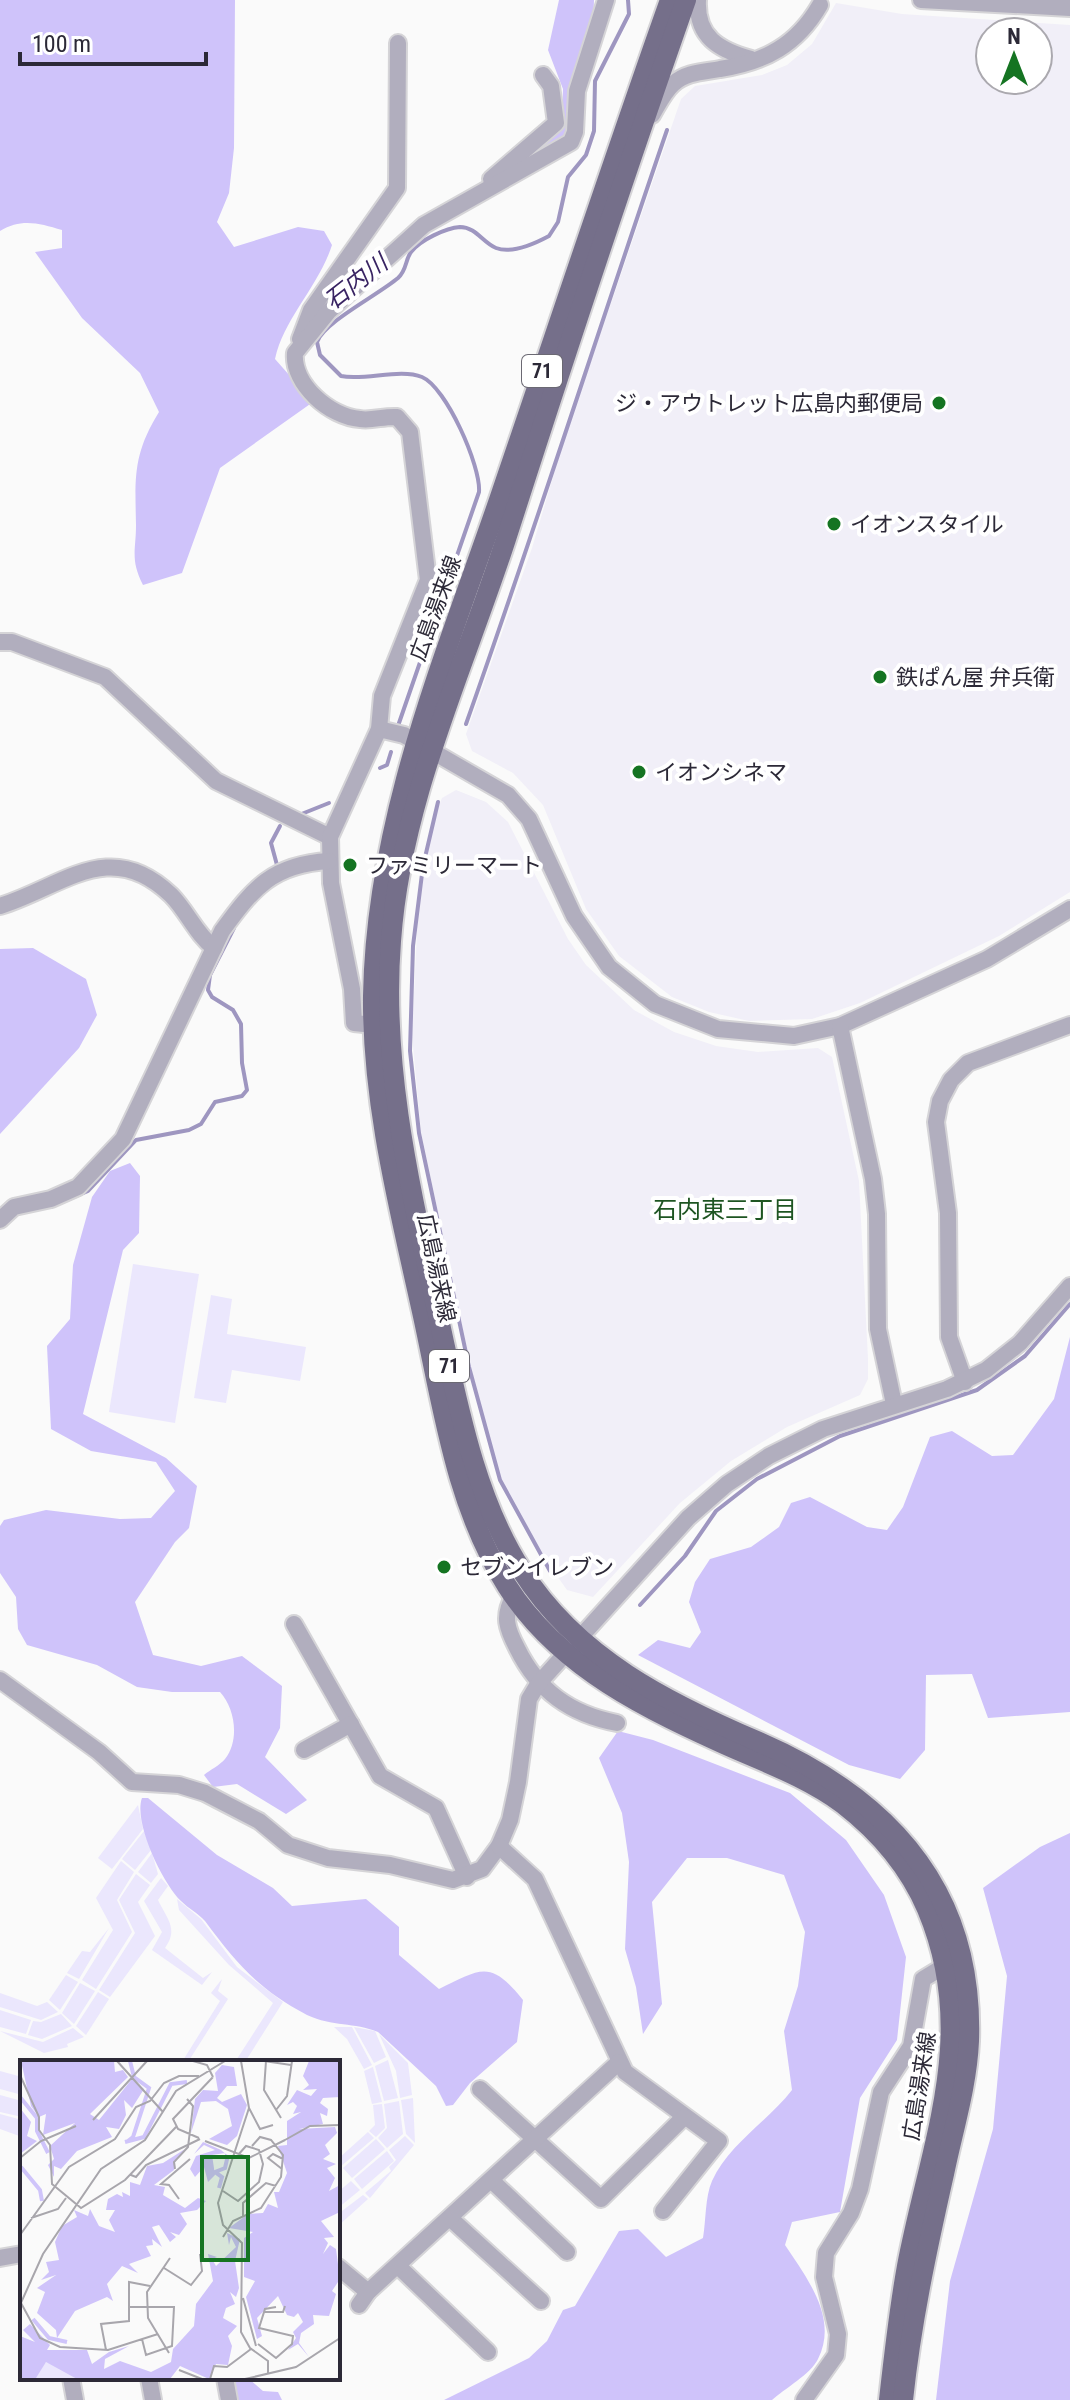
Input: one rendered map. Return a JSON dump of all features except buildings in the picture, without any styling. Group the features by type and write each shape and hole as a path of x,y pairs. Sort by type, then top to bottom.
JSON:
{"main road":[{"name":"広島湯来線","path":"670,0 502,491 383,884 374,1025 389,1157 455,1462 477,1529 514,1596 653,1712 796,1776 839,1801 894,1853 917,1886 946,1965 952,1997 953,2037 948,2081 908,2265 889,2400"},
{"name":"広島湯来線","path":"686,0 539,428 505,541 423,746 391,937 391,1077 400,1134 449,1363 487,1498 525,1576 572,1647 648,1689 809,1764 866,1802 907,1844 923,1867 952,1926 965,1980 969,2040 963,2092 909,2350 903,2400"}],"street":[{"path":"300,344 329,311 424,225 571,142 575,132 577,91 606,0"},
{"path":"653,48 661,0"},
{"path":"698,0 701,27 713,43 751,59"},
{"path":"921,0 1065,9"},
{"path":"638,136 674,83 694,73 772,55 793,42 820,5"},
{"path":"374,1025 354,1023 352,989 329,861 330,837 379,729 382,696 428,580 410,432 397,417 347,417 319,399 298,375 294,364 300,331 311,310 397,188 398,43"},
{"path":"475,194 553,128 556,109 551,86 543,75"},
{"path":"0,642 12,642 105,677 216,781 330,837"},
{"path":"379,729 423,746 491,783 523,810 582,930 609,967 644,997 691,1021 748,1035 794,1036 840,1026 976,964 1070,909"},
{"path":"0,1220 14,1207 51,1199 78,1187 123,1139 214,948 249,895 297,863 329,861"},
{"path":"0,906 60,879 103,867 121,868 138,872 172,897 214,948"},
{"path":"965,1382 949,1337 948,1213 936,1122 940,1101 951,1080 968,1063 1070,1025"},
{"path":"840,1026 873,1179 877,1214 878,1329 894,1404"},
{"path":"0,1680 99,1752 132,1782 179,1785 205,1793 259,1821 288,1845 328,1858 390,1865 453,1880 467,1877 482,1869 499,1846 510,1820 529,1699 538,1684 688,1518 727,1484 796,1441 894,1404 965,1382 1020,1343 1070,1286"},
{"path":"514,1596 507,1608 506,1625 538,1684 584,1714 617,1723"},
{"path":"294,1624 380,1776 436,1808 467,1877"},
{"path":"304,1750 351,1724"},
{"path":"499,1846 535,1879 625,2072 719,2141 663,2211"},
{"path":"804,2400 836,2355 838,2334 824,2277 826,2253 851,2213 860,2189 881,2092 911,2046 923,1979 946,1965"},
{"path":"340,2269 363,2298 619,2062"},
{"path":"480,2089 601,2199 684,2117"},
{"path":"491,2180 567,2252"},
{"path":"451,2219 541,2301"},
{"path":"0,2258 20,2254"},
{"path":"398,2266 488,2352"},
{"path":"71,2380 75,2400"},
{"path":"149,2380 153,2400"},
{"path":"225,2380 229,2400"}],"shaded area":[{"path":"0,0 235,0 234,148 229,193 217,222 234,247 298,227 324,231 332,245 286,330 275,359 313,402 220,468 182,573 143,585 135,555 137,466 144,441 159,412 140,373 82,318 35,252 62,248 62,230 30,223 15,224 0,231"},
{"path":"559,0 594,0 593,29 568,135 542,153 533,153 562,117 563,89 548,50"},
{"path":"836,3 902,14 974,19 974,96 1054,96 1054,24 1070,25 1070,892 999,936 860,1003 812,1019 749,1021 709,1012 672,997 619,956 586,909 543,805 513,773 472,751 466,734 532,548 562,446 681,99 695,86 762,75 787,65 812,44"},
{"path":"456,790 486,802 508,822 568,939 586,965 634,1010 674,1032 716,1046 758,1052 818,1048 832,1057 859,1181 868,1359 868,1379 860,1395 787,1427 731,1461 680,1503 593,1597 567,1590 538,1549 501,1481 471,1368 421,1132 412,1035 418,911 433,820 442,798"},
{"path":"33,948 86,979 97,1015 79,1048 0,1134 0,949"},
{"path":"130,1163 140,1176 139,1233 123,1250 83,1414 166,1458 197,1486 189,1528 175,1542 135,1602 153,1655 201,1666 242,1656 282,1686 280,1728 265,1757 307,1800 286,1814 237,1784 213,1787 204,1775 225,1759 233,1743 232,1715 220,1692 172,1692 137,1687 97,1665 27,1645 18,1629 16,1597 0,1573 0,1526 4,1520 46,1510 120,1519 151,1518 175,1491 156,1462 91,1451 51,1429 47,1346 70,1319 73,1265 92,1197 110,1171"},
{"path":"133,1264 199,1274 175,1423 109,1412"},
{"path":"211,1295 232,1299 227,1334 306,1347 300,1381 232,1370 226,1403 194,1398"},
{"path":"1070,1337 1070,1712 988,1718 972,1674 926,1675 925,1750 900,1779 849,1765 638,1655 658,1640 690,1648 701,1632 689,1602 695,1582 710,1559 751,1547 779,1527 791,1503 810,1497 867,1527 887,1530 903,1507 930,1437 952,1431 992,1456 1013,1455 1054,1399"},
{"path":"618,1731 653,1740 790,1793 846,1840 884,1895 906,1957 897,2040 860,2098 840,2212 792,2222 785,2245 817,2299 825,2328 823,2344 810,2370 772,2400 444,2400 529,2358 547,2341 563,2310 575,2306 619,2231 638,2229 666,2257 703,2238 708,2194 719,2168 792,2090 784,2031 798,1986 805,1932 784,1875 727,1858 687,1858 652,1902 662,2004 643,2034 636,1987 625,1949 629,1862 622,1813 599,1758"},
{"path":"142,1798 148,1798 217,1855 273,1888 292,1906 366,1899 399,1927 399,1955 439,1989 475,1973 493,1973 502,1978 523,2000 517,2042 470,2083 453,2105 446,2106 436,2086 378,2032 317,2019 290,2005 250,1974 205,1921 174,1893 151,1852 142,1822"},
{"path":"138,1805 143,1829 112,1869 98,1858"},
{"path":"144,1831 151,1850 135,1870 122,1859"},
{"path":"1070,1833 1070,2400 936,2400 950,2281 993,2129 1007,1976 983,1888 1040,1847"},
{"path":"152,1853 158,1874 151,1883 138,1872"},
{"path":"121,1861 134,1872 117,1900 132,1932 96,1989 82,1980 113,1930 96,1898"},
{"path":"136,1874 150,1885 138,1902 155,1936 110,1997 99,1990 135,1933 119,1900"},
{"path":"161,1878 168,1886 158,1900 171,1929 165,1948 203,1978 212,1972 202,1985 152,1950 162,1932 144,1901"},
{"path":"177,1899 201,1919 237,1967 283,2002 246,2060 236,2060 273,2003 229,1965 179,1910"},
{"path":"109,1928 79,1979 67,1973 82,1951 90,1952"},
{"path":"66,1975 78,1982 60,2010 49,2000"},
{"path":"222,1979 218,1991 228,1999 189,2060 183,2060 220,2001 211,1993"},
{"path":"80,1983 95,1991 74,2024 62,2013"},
{"path":"98,1992 109,1999 86,2035 76,2026"},
{"path":"0,1993 37,2006 47,2002 58,2012 41,2020 0,2007"},
{"path":"0,2010 31,2020 26,2034 0,2027"},
{"path":"61,2014 72,2026 42,2039 28,2035 33,2021 41,2022"},
{"path":"334,2027 352,2027 372,2065 364,2069 347,2039"},
{"path":"354,2027 375,2031 386,2057 374,2063"},
{"path":"73,2028 84,2037 67,2044 68,2047 44,2053 0,2031 43,2042"},
{"path":"379,2034 408,2063 412,2095 400,2098 396,2071"},
{"path":"388,2060 398,2098 384,2101 375,2066"},
{"path":"373,2067 382,2102 372,2104 364,2071"},
{"path":"0,2071 20,2076 20,2094 0,2089"},
{"path":"0,2095 20,2100 20,2117 0,2112"},
{"path":"413,2098 415,2143 406,2134 401,2100"},
{"path":"399,2101 403,2134 387,2148 378,2138 387,2128 384,2104"},
{"path":"382,2104 385,2128 376,2137 369,2131 375,2125 373,2105"},
{"path":"0,2114 20,2119 20,2136 0,2129"},
{"path":"368,2132 374,2138 340,2167 340,2157"},
{"path":"405,2136 414,2145 370,2198 365,2193 391,2171 389,2167 396,2160 389,2150"},
{"path":"376,2139 385,2149 352,2178 343,2168"},
{"path":"387,2151 394,2161 362,2189 354,2179"},
{"path":"351,2181 360,2190 340,2206 340,2190"},
{"path":"363,2195 368,2199 340,2224 340,2212"},
{"path":"234,2380 250,2380 263,2391 278,2392 282,2400 238,2400"}],"waterway":[{"name":"石内川","path":"399,723 479,492 478,480 460,428 431,384 413,375 341,376 320,355 317,342 340,317 398,278 411,252 434,235 454,228 466,228 496,248 509,250 549,236 558,222 568,177 586,155 594,131 595,81 629,14 628,0"},
{"path":"466,724 667,130"},
{"name":"石内川","path":"380,768 387,765 391,752"},
{"path":"438,802 423,866 413,946 410,1051 419,1133 469,1367 500,1480 550,1571"},
{"name":"石内川","path":"299,815 329,803"},
{"name":"石内川","path":"277,865 271,843 280,826"},
{"name":"石内川","path":"51,1207 88,1191 136,1140 189,1130 201,1124 215,1102 242,1096 247,1090 242,1063 241,1024 233,1010 212,997 208,990 210,975 234,928"},
{"path":"640,1605 685,1556 716,1511 757,1479 840,1436 977,1390 1025,1356 1070,1304"}],"place":[{"name":"ジ・アウトレット広島内郵便局","path":"939,403"},
{"name":"イオンスタイル","path":"834,524"},
{"name":"鉄ぱん屋 弁兵衛","path":"880,677"},
{"name":"イオンシネマ","path":"639,772"},
{"name":"ファミリーマート","path":"350,865"},
{"name":"セブンイレブン","path":"444,1567"}],"district":[{"name":"石内東三丁目","path":"725,1210"}]}
